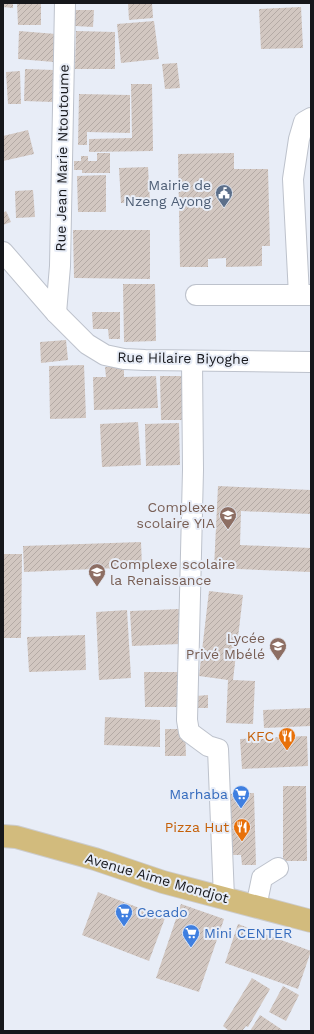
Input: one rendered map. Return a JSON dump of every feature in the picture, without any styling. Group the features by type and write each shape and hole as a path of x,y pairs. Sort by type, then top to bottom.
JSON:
{"main road":[{"name":"Avenue Aime Mondjot","path":"3,836 16,837 88,857 163,882 311,921"}],"street":[{"name":"Rue Jean Marie Ntoutoume","path":"56,313 60,266 65,3"},
{"path":"196,295 305,295 293,179 299,139 304,122 311,118"},
{"name":"Rue Hilaire Biyoghe","path":"3,252 56,313 87,344 105,355 124,360 311,362"},
{"path":"192,361 193,470 187,720 189,732 208,746 218,749 224,898"},
{"path":"256,907 262,878 278,868"}],"building":[{"path":"3,3 13,3 13,8 3,7"},
{"path":"17,3 41,3 41,25 18,25"},
{"path":"128,3 152,3 153,18 129,20"},
{"path":"301,7 303,48 261,49 259,9"},
{"path":"75,10 94,10 93,27 75,26"},
{"path":"154,21 159,59 121,63 117,24"},
{"path":"19,31 56,34 54,62 18,59"},
{"path":"76,31 115,32 115,69 75,69"},
{"path":"177,63 180,88 165,89 162,64"},
{"path":"25,69 54,70 53,102 24,101"},
{"path":"20,71 21,104 8,104 6,72"},
{"path":"131,84 152,84 153,151 89,152 89,139 132,138"},
{"path":"79,94 130,95 130,133 87,132 87,145 78,145"},
{"path":"28,130 34,154 3,161 3,136"},
{"path":"97,153 110,153 110,173 82,173 82,170 74,170 74,161 81,161 81,156 88,156 88,161 97,161"},
{"name":"Mairie de Nzeng Ayong","path":"234,153 234,169 268,169 270,246 262,246 262,266 226,267 226,258 208,259 208,267 180,267 178,154"},
{"path":"148,167 150,202 121,203 119,168"},
{"path":"106,175 106,212 78,212 77,176"},
{"path":"33,190 35,217 16,218 15,191"},
{"path":"6,211 11,222 3,225 3,213"},
{"path":"73,230 150,230 150,279 74,278"},
{"path":"123,284 155,284 156,341 124,342"},
{"path":"92,312 120,312 120,339 109,339 108,329 93,329"},
{"path":"66,340 68,360 41,363 40,342"},
{"path":"84,365 86,418 50,419 49,366"},
{"path":"124,366 124,377 156,376 158,408 94,410 93,377 106,377 105,367"},
{"path":"160,376 184,376 184,420 161,420"},
{"path":"138,422 141,465 102,467 100,424"},
{"path":"179,423 180,465 146,466 145,424"},
{"name":"Complexe scolaire YIA","path":"218,486 311,490 311,514 241,511 240,545 311,548 310,572 214,568"},
{"path":"141,542 142,567 24,572 23,546"},
{"path":"3,554 22,554 21,638 3,638"},
{"path":"209,591 243,595 233,680 255,681 253,724 226,723 228,680 199,676"},
{"path":"179,609 180,644 132,646 130,611"},
{"path":"127,610 131,678 99,680 96,612"},
{"path":"85,635 86,670 29,672 27,637"},
{"path":"144,672 178,672 179,707 145,707"},
{"path":"208,695 208,708 197,708 196,696"},
{"path":"311,708 311,726 264,728 263,710"},
{"path":"105,717 160,720 160,747 104,745"},
{"path":"165,729 185,729 186,756 165,756"},
{"path":"307,736 308,766 242,769 240,739"},
{"path":"283,786 306,786 307,861 283,861"},
{"path":"254,793 256,865 242,865 241,855 229,855 227,794"},
{"name":"Cecado","path":"98,892 165,918 149,961 82,935"},
{"path":"181,904 224,919 199,992 156,978"},
{"path":"238,924 311,951 298,989 225,963"},
{"path":"252,978 270,989 248,1027 246,1026 242,1031 229,1031 223,1026"},
{"path":"283,986 299,995 286,1021 269,1012"},
{"path":"260,1015 284,1031 250,1031"}],"place":[{"name":"Mairie de Nzeng Ayong","path":"224,208"},
{"name":"Complexe scolaire YIA","path":"228,530"},
{"name":"Complexe scolaire la Renaissance","path":"97,587"},
{"name":"Lycée Privé Mbélé","path":"278,661"},
{"name":"KFC","path":"287,751"},
{"name":"Marhaba","path":"241,809"},
{"name":"Pizza Hut","path":"242,842"},
{"name":"Cecado","path":"124,927"},
{"name":"Mini CENTER","path":"191,948"}]}
